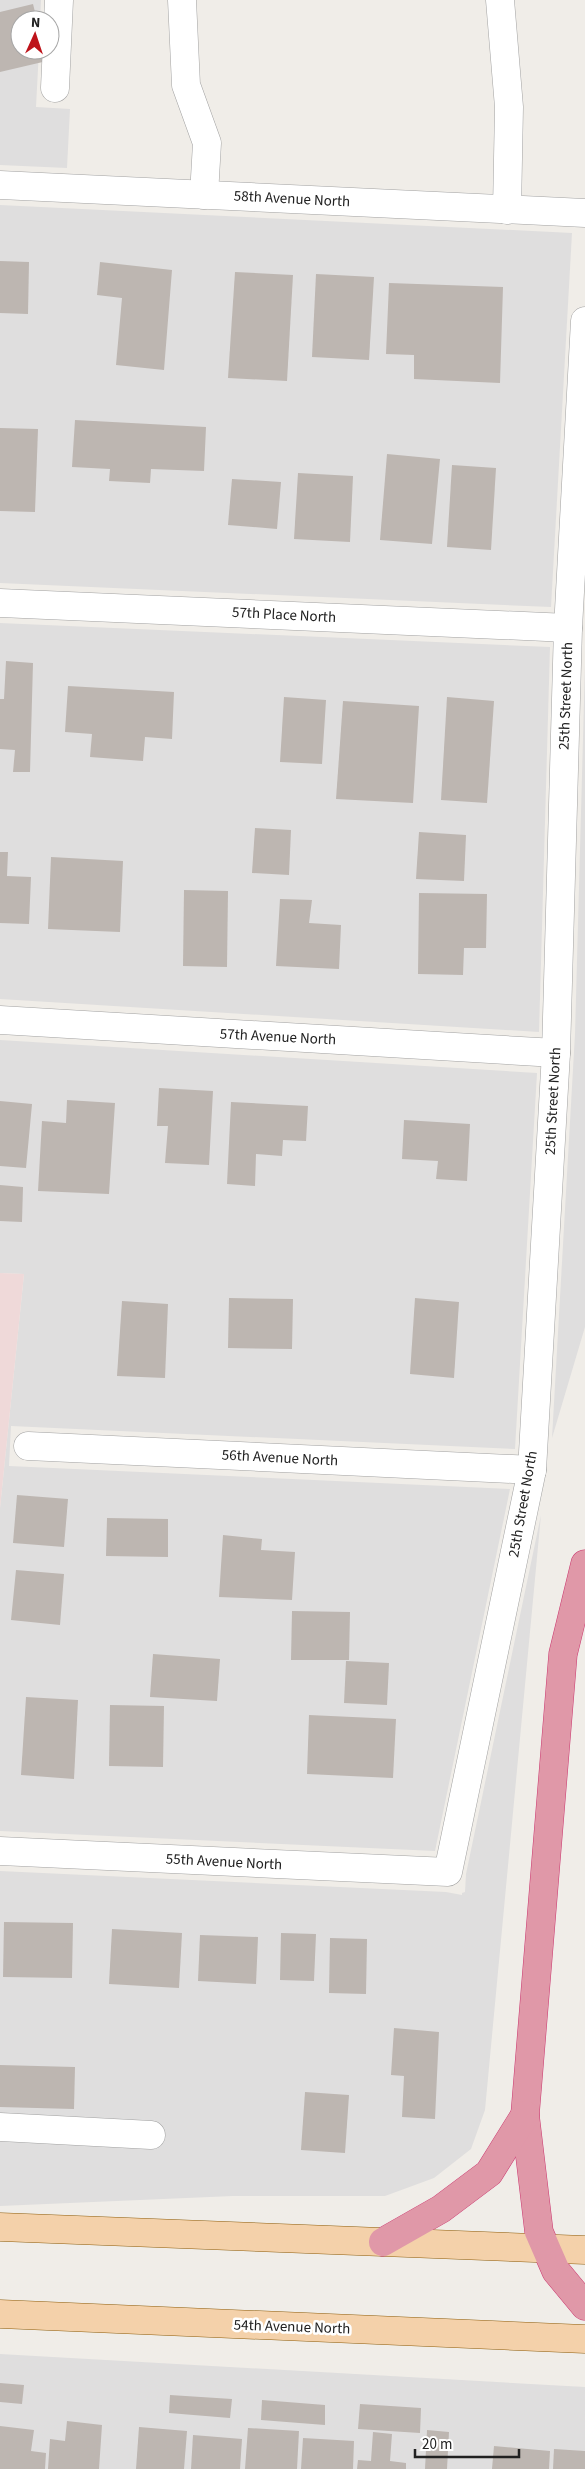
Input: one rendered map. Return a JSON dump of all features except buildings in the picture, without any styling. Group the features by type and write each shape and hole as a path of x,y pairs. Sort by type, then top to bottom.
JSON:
{"highway":[{"path":"585,1564 563,1654 526,2116 539,2232 556,2270 585,2306"},
{"path":"383,2242 441,2209 489,2173 526,2116"}],"main road":[{"path":"0,2227 585,2250"},
{"name":"54th Avenue North","path":"0,2314 585,2339"}],"street":[{"path":"55,88 59,0"},
{"path":"182,0 186,85 207,143 204,195"},
{"path":"500,0 509,107 507,210"},
{"name":"58th Avenue North","path":"0,185 585,213"},
{"name":"25th Street North","path":"448,1872 532,1470 556,1054 568,628 585,321"},
{"name":"57th Place North","path":"0,603 568,628"},
{"name":"57th Avenue North","path":"0,1020 556,1054"},
{"name":"56th Avenue North","path":"28,1446 532,1470"},
{"name":"55th Avenue North","path":"0,1851 448,1872"},
{"path":"0,2127 151,2135"}],"shaded area":[{"path":"0,0 41,0 40,10 10,10 10,60 38,60 36,107 70,109 67,168 0,165"},
{"path":"0,205 572,233 551,607 0,583"},
{"path":"0,623 550,647 539,1032 0,999"},
{"path":"585,665 585,1327 552,1438 575,1034"},
{"path":"0,1040 537,1073 515,1449 11,1426 9,1466 510,1489 435,1851 0,1831 0,1508 24,1274 0,1273"},
{"path":"0,1273 24,1274 0,1508"},
{"path":"541,1515 485,2110 471,2149 434,2178 385,2196 233,2196 0,2206 0,1871 446,1892 462,1895 465,1892 466,1874"},
{"path":"0,2354 585,2387 585,2469 0,2469"}]}
